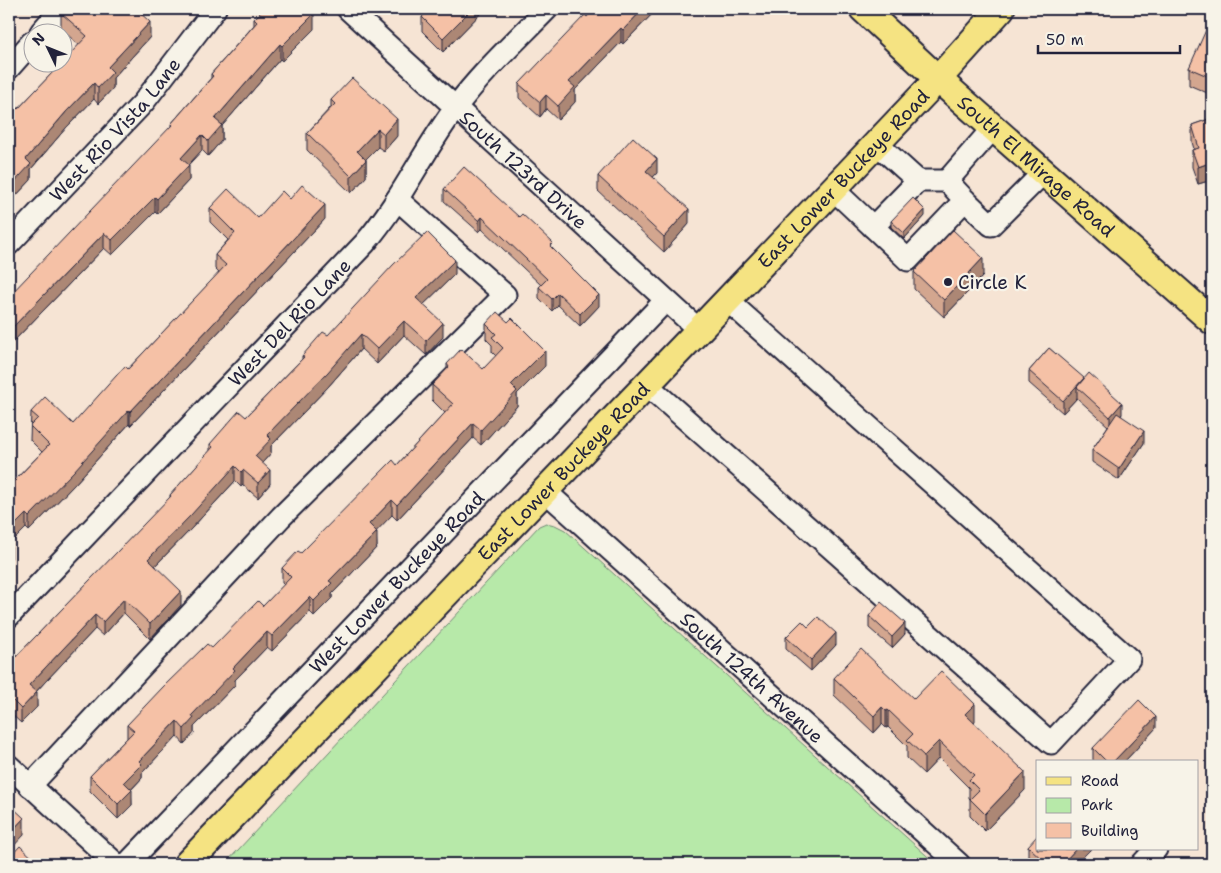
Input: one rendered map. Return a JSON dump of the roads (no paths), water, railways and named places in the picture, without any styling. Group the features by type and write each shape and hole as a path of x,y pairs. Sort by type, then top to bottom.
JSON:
{"main road":[{"name":"South El Mirage Road","path":"863,9 938,79 1212,321"},
{"path":"938,79 1001,9"},
{"name":"East Lower Buckeye Road","path":"187,864 938,79"}],"street":[{"path":"50,22 61,9"},
{"name":"West Rio Vista Lane","path":"9,244 143,103 215,9"},
{"name":"West Del Rio Lane","path":"9,616 365,243 382,222 468,91 547,9"},
{"name":"South 123rd Drive","path":"362,13 456,107 699,330"},
{"path":"9,68 22,53"},
{"path":"946,181 993,128"},
{"path":"876,143 918,181 946,181 991,225 1044,172"},
{"path":"873,227 918,181"},
{"path":"833,188 908,260 966,200"},
{"path":"30,786 281,517 505,295 397,199"},
{"name":"West Lower Buckeye Road","path":"127,864 666,300"},
{"path":"646,384 1051,743 1129,659 727,300"},
{"name":"South 124th Avenue","path":"544,490 959,864"},
{"path":"9,766 116,864"},
{"path":"1142,864 1155,850"}],"place":[{"name":"Circle K","path":"948,282"}]}
